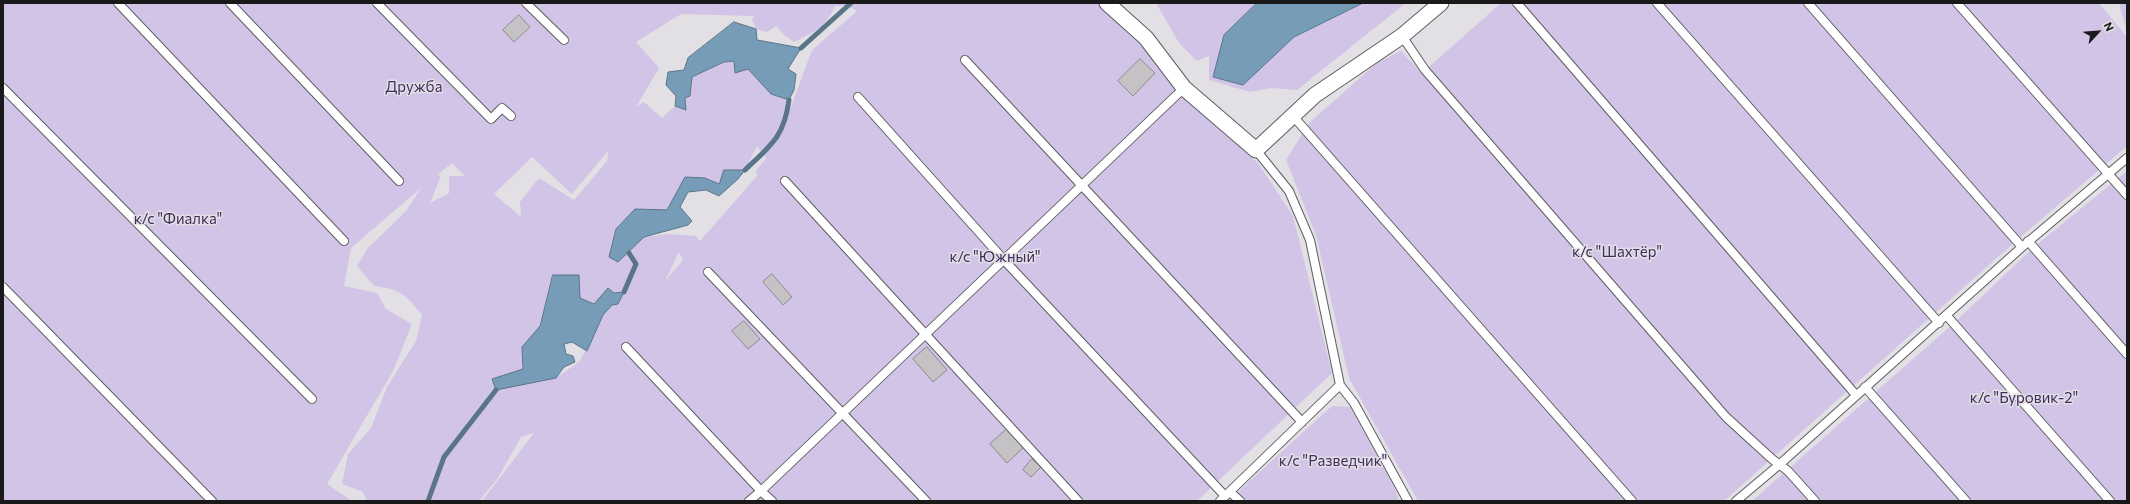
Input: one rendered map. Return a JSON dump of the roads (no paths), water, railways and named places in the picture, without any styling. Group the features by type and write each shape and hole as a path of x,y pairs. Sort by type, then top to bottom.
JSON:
{"street":[{"path":"1107,3 1146,38 1184,88 1256,150 1315,95 1402,36 1441,3"}],"lane":[{"path":"118,3 344,241"},
{"path":"230,3 399,181"},
{"path":"377,3 491,119 502,108 511,116"},
{"path":"526,3 564,40"},
{"path":"1517,3 1856,395"},
{"path":"1657,3 1939,323"},
{"path":"1808,3 2025,244 2127,354"},
{"path":"1957,3 2127,195"},
{"path":"1402,36 1425,70 1726,417 1772,459 1780,464 1815,501"},
{"path":"965,60 1302,422"},
{"path":"3,88 312,399"},
{"path":"749,501 1184,88"},
{"path":"858,97 1004,260 1225,496 1240,501"},
{"path":"1293,116 1632,501"},
{"path":"1256,150 1289,191 1310,240 1340,385 1354,403 1408,501"},
{"path":"1736,501 1939,323 2025,244 2109,175 2127,158"},
{"path":"785,181 1078,501"},
{"path":"708,272 926,501"},
{"path":"3,287 212,501"},
{"path":"1946,316 2110,501"},
{"path":"626,347 772,501"},
{"path":"1225,496 1340,385"},
{"path":"1866,387 1966,501"}],"water":[{"path":"1257,3 1363,3 1294,37 1243,85 1213,77 1224,35"},
{"path":"734,22 756,29 757,40 801,48 788,69 796,74 794,90 789,100 771,94 748,69 735,73 734,61 724,62 692,77 690,96 685,98 686,110 675,106 676,96 666,85 668,72 684,70 688,58"},
{"path":"724,170 745,170 738,179 719,196 706,190 688,192 680,207 692,221 688,225 644,237 618,262 609,257 616,229 635,209 667,210 685,177 705,178 719,184"},
{"path":"553,275 579,275 580,298 594,304 608,288 614,293 624,292 618,304 612,305 603,315 587,351 572,342 564,344 566,354 573,356 575,362 564,367 556,378 496,390 492,379 523,369 522,347 540,326"}],"waterway":[{"path":"801,48 851,3"},
{"path":"745,170 775,140 784,123 789,100"},
{"path":"624,292 636,264 629,253"},
{"path":"428,501 444,457 496,390"}],"park label":[{"name":"Дружба","path":"414,87"},
{"name":"к/с \"Фиалка\"","path":"178,219"},
{"name":"к/с \"Шахтёр\"","path":"1617,252"},
{"name":"к/с \"Южный\"","path":"995,257"},
{"name":"к/с \"Буровик-2\"","path":"2024,398"},
{"name":"к/с \"Разведчик\"","path":"1333,461"}]}
